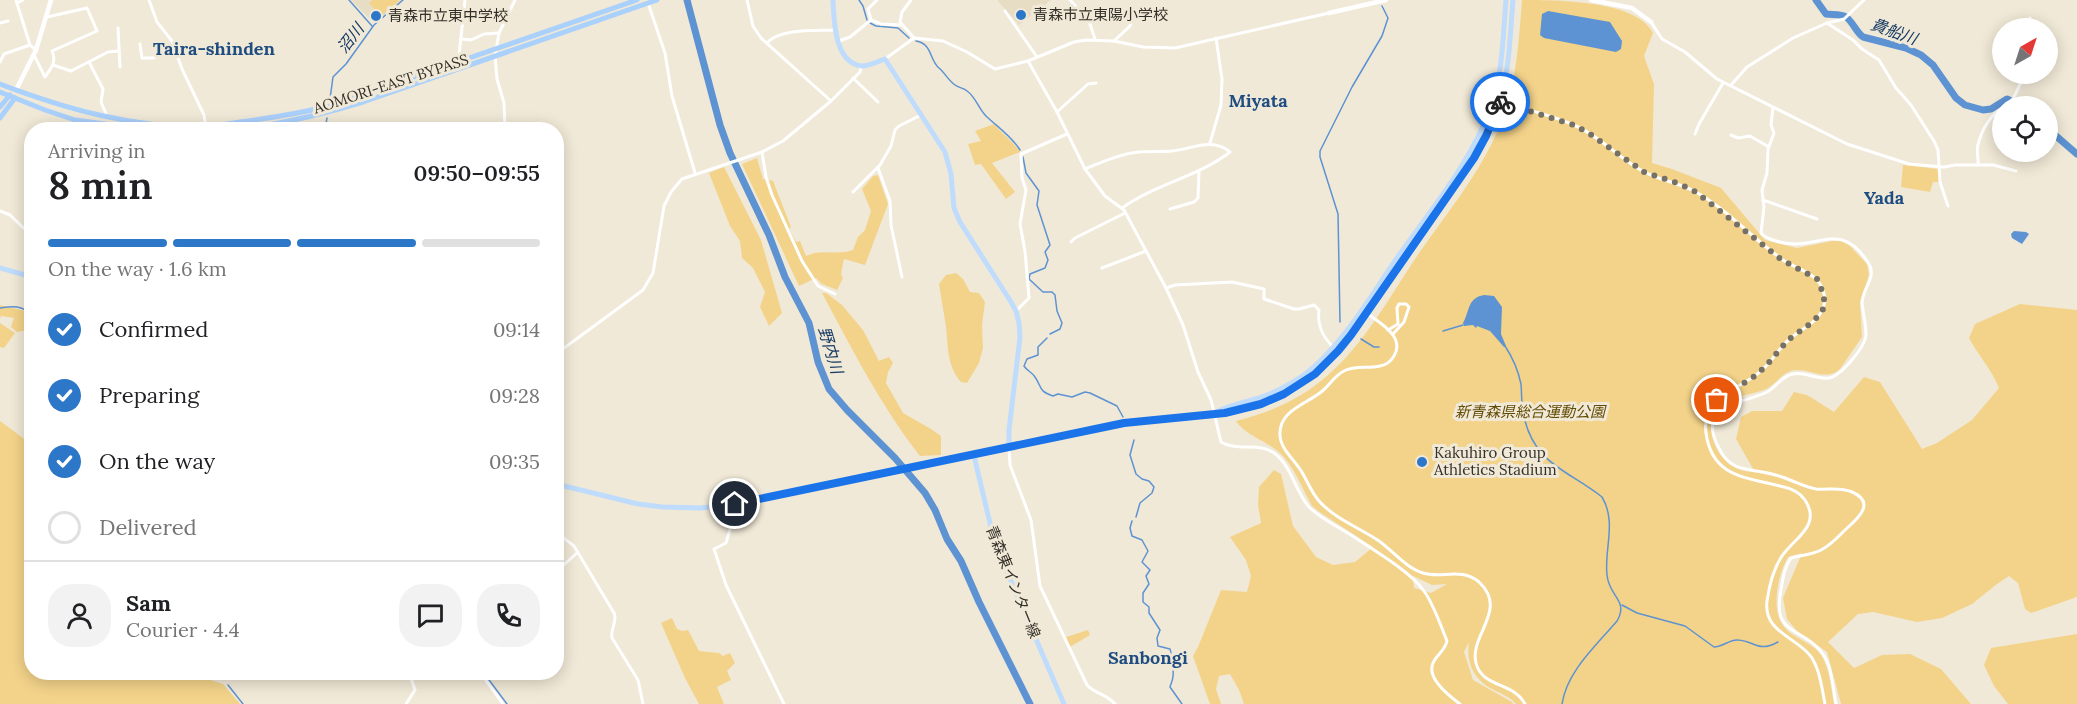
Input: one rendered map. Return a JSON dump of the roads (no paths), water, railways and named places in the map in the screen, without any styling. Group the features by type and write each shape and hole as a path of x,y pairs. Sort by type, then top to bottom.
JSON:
{"highway":[{"name":"AOMORI-EAST BYPASS","path":"245,122 330,106 637,0"},
{"name":"AOMORI-EAST BYPASS","path":"285,122 338,110 657,0"},
{"name":"AOMORI-EAST BYPASS","path":"0,84 80,112 138,122"},
{"path":"0,118 16,90"},
{"path":"0,92 75,120 90,122"},
{"path":"0,107 12,97"}],"main road":[{"path":"833,0 836,30 847,59 862,66 885,59 945,152 949,162 954,208 960,222 1016,311 1020,337 1009,448"},
{"path":"1496,101 1506,0"},
{"path":"564,486 638,504 663,507 700,508 735,504 1124,423 1225,413 1261,404 1297,387 1326,364 1474,158 1486,136 1507,64 1513,0"},
{"path":"0,268 24,275"},
{"path":"1215,413 1282,388 1303,375 1333,347 1364,312"},
{"name":"青森東インター線","path":"974,456 995,544 1064,704"}],"street":[{"path":"24,0 16,2 30,45 45,77 55,58 52,51 97,31 87,8 47,17"},
{"path":"16,90 35,52 51,0"},
{"path":"149,0 157,22 172,41 205,122"},
{"path":"460,61 465,0"},
{"path":"505,122 504,103 497,80 495,56 499,33 515,0"},
{"path":"613,0 616,7"},
{"path":"747,0 753,26 767,43 831,101"},
{"path":"877,0 868,9 867,14 871,20 881,24 901,25 914,38 943,41 995,69 1028,61 1074,42 1095,39 1143,47 1174,48 1386,0"},
{"path":"901,25 902,12 911,0"},
{"path":"1070,0 1089,21 1095,39"},
{"path":"1591,0 1632,8 1651,22 1662,39 1685,52 1707,73 1847,144 1909,164 1941,167 1994,165 2016,171"},
{"path":"1629,0 1632,8"},
{"path":"1731,85 1747,67 1793,38 1845,17 1864,0"},
{"path":"648,3 665,53 673,102 695,173"},
{"path":"1005,11 1037,57"},
{"path":"1114,41 1130,26 1134,12"},
{"path":"839,41 850,37 871,20"},
{"path":"0,23 8,21"},
{"path":"1827,23 1853,40 1884,66 1894,86 1905,97 1934,141 1941,167 1940,182 1947,206"},
{"path":"118,28 120,67"},
{"path":"767,43 776,36 788,33 836,30"},
{"path":"460,39 471,40 484,34 499,33"},
{"path":"885,59 914,38"},
{"path":"1210,143 1221,105 1222,79 1216,38"},
{"path":"140,44 142,58 152,58 176,51"},
{"path":"0,62 4,54 30,45"},
{"path":"53,65 71,71 108,52 119,51"},
{"path":"1028,61 1057,112 1085,169 1099,190 1122,208 1166,288 1184,325 1198,372 1215,413 1221,442 1230,446 1263,448 1273,453 1284,465 1306,503 1315,513 1371,548 1413,579 1422,589 1446,641 1445,647 1432,665 1432,671 1442,688 1460,704"},
{"path":"88,62 103,89 101,102 107,118"},
{"path":"564,348 643,290 653,273 662,217 668,198 681,179 762,152 783,141 831,101 860,72 862,66"},
{"path":"853,78 878,102"},
{"path":"1057,112 1088,84 1096,83"},
{"path":"1695,134 1723,83"},
{"path":"1496,101 1574,125 1644,172 1696,192 1782,260 1812,275 1821,285 1825,302 1818,317 1788,340 1761,371 1742,386 1717,400 1709,409 1706,426 1710,450 1722,467 1734,474 1790,488 1801,495 1808,506 1810,517 1807,528 1786,551 1778,564 1767,608 1774,627 1804,649 1813,660 1825,704"},
{"path":"1773,107 1771,125 1774,133 1769,147 1767,172 1762,190 1764,200 1761,228 1763,236 1792,245 1805,245 1834,238 1842,239 1854,246 1872,271 1863,296 1865,339 1842,371 1830,378 1795,373 1787,375 1767,392 1725,407 1717,415 1713,425 1715,440 1721,453 1737,467 1776,475 1808,487 1848,491 1863,501 1864,508 1861,515 1830,545 1819,552 1794,557 1788,561 1778,603 1781,618 1787,626 1794,633 1814,644 1827,660 1836,704"},
{"path":"853,192 878,168 891,146 898,126 921,115"},
{"path":"1978,165 1977,146 1986,123 1992,115"},
{"path":"1016,311 1029,298 1020,224 1026,190 1022,178 1021,154 1067,134"},
{"path":"1731,135 1738,138 1750,136 1769,147"},
{"path":"1085,169 1132,153 1171,151 1210,143 1226,148 1230,152 1199,171 1150,192 1122,208"},
{"path":"762,152 772,195 802,261 819,286 835,294"},
{"path":"878,168 890,201 891,225 902,277"},
{"path":"1170,209 1194,202 1198,198 1199,171"},
{"path":"1764,200 1817,219"},
{"path":"0,211 10,215 24,228"},
{"path":"1071,242 1125,213"},
{"path":"1102,268 1146,251"},
{"path":"1166,288 1175,285 1232,282 1264,289 1264,299 1294,309 1314,305 1319,310 1317,322 1319,327 1333,347"},
{"path":"1388,330 1398,324 1399,304 1403,303 1409,307 1404,322 1393,334"},
{"path":"1398,311 1405,315 1408,313"},
{"path":"1364,312 1393,334 1396,351 1391,360 1378,367 1350,368 1339,374 1319,394 1290,411 1280,431 1281,442 1297,464 1315,496 1328,510 1380,542 1415,570 1431,575 1461,573 1481,585 1488,598 1490,610 1489,619 1476,648 1475,662 1486,679 1514,691 1525,704"},
{"path":"1009,448 1010,465 1031,520 1040,586 1087,685 1093,691 1106,696 1114,704"},
{"path":"735,504 736,509 726,543 714,549 726,585 784,704"},
{"path":"564,538 577,553 614,613 616,618 611,630 612,638 638,680 643,704"},
{"path":"564,565 577,553"},
{"path":"406,704 415,690 411,680"},
{"path":"486,680 503,704"}],"water":[{"path":"1548,11 1610,22 1622,41 1621,49 1616,52 1544,38 1540,35 1542,14"},
{"path":"2014,231 2029,234 2022,244 2012,238 2011,234"},
{"path":"1484,295 1494,296 1502,307 1501,334 1506,346 1504,347 1490,331 1477,326 1476,328 1473,325 1464,326 1463,323 1472,302"}],"waterway":[{"path":"349,0 372,26"},
{"name":"沼川","path":"330,99 333,77 346,64 374,25 403,0"},
{"name":"野内川","path":"687,0 720,125 730,153 769,235 785,277 809,323 818,362 829,389 925,493 947,539 961,561 1030,704"},
{"path":"859,0 867,20"},
{"name":"貴船川","path":"1816,0 1826,14 1846,17 1863,37 1906,48 1921,55 1933,65 1956,98 1965,105 1983,110 1992,108"},
{"path":"1340,322 1338,214 1320,151 1352,87 1382,36 1388,18 1382,6"},
{"path":"870,23 876,26 898,28 909,38"},
{"path":"916,41 925,45 936,65 950,81 970,94 984,114 1020,150"},
{"name":"沼川","path":"326,122 327,118"},
{"name":"貴船川","path":"2058,138 2077,154"},
{"path":"1023,157 1026,173 1039,191 1037,205 1050,245 1045,252 1048,260 1045,268 1030,274 1029,279 1043,292 1052,292 1055,295 1057,311 1062,323 1060,329 1050,334"},
{"path":"0,308 24,309"},
{"path":"1443,331 1463,325"},
{"path":"1047,338 1038,347 1038,355 1027,359 1024,366 1034,375 1043,390 1053,396 1058,394 1072,397 1085,392 1090,393 1117,406 1123,417"},
{"path":"1361,339 1374,347 1379,347"},
{"path":"1505,346 1518,374 1524,417 1536,446 1554,465 1602,497 1609,516 1607,575 1611,589 1620,603 1620,614 1617,621 1576,670 1562,704"},
{"path":"1134,440 1130,455 1136,474 1149,481 1154,487 1152,493 1140,503 1136,517"},
{"path":"1132,521 1130,528 1132,536 1142,540 1148,551 1142,562 1150,570 1146,576 1149,584 1143,593 1143,602 1149,607 1149,613 1160,630 1157,638 1158,646 1170,649 1173,674 1170,687 1182,704"},
{"path":"1622,605 1637,613 1685,626 1714,647 1735,640 1761,646 1778,642"},
{"path":"489,680 507,704"},
{"path":"228,685 243,704"}],"place":[{"name":"青森市立東陽小学校","path":"1021,15"},
{"name":"青森市立東中学校","path":"376,16"},
{"name":"Kakuhiro Group Athletics Stadium","path":"1422,462"}],"district":[{"name":"Taira-shinden","path":"214,49"},
{"name":"Miyata","path":"1258,101"},
{"name":"Yada","path":"1884,198"},
{"name":"Sanbongi","path":"1148,658"}],"park label":[{"name":"新青森県総合運動公園","path":"1530,412"}]}
